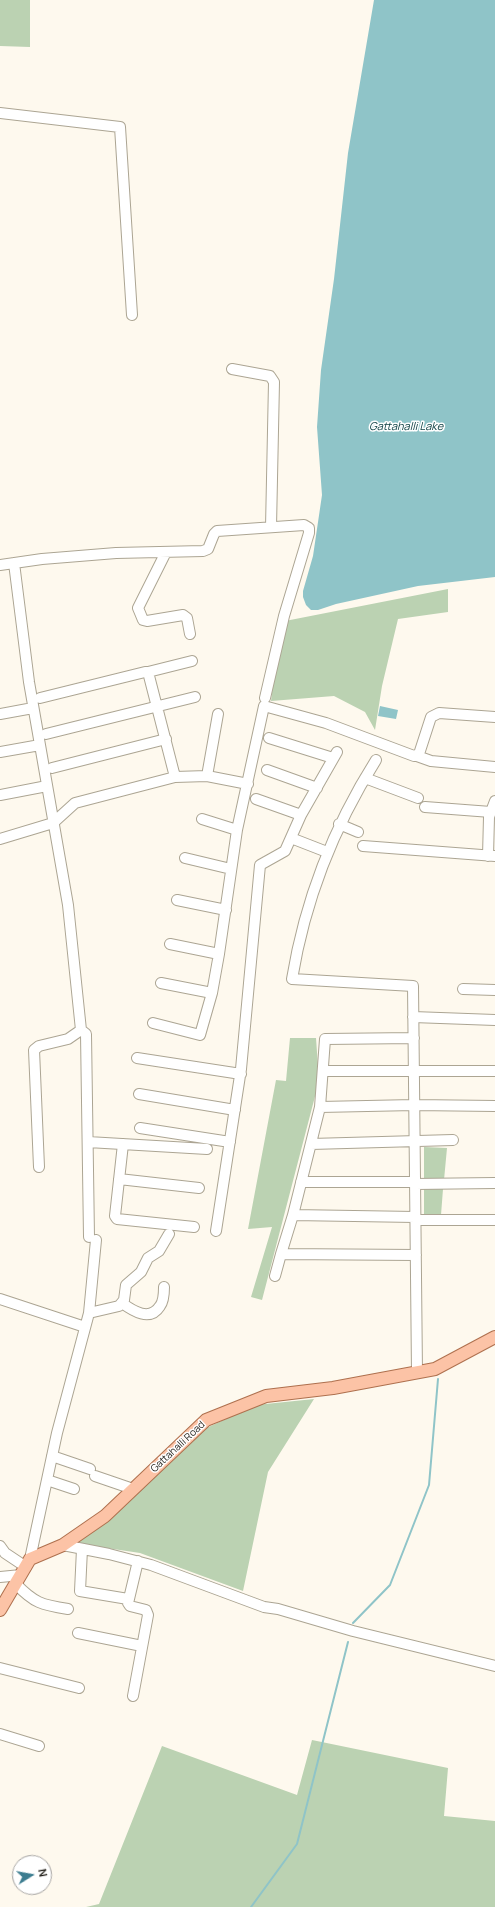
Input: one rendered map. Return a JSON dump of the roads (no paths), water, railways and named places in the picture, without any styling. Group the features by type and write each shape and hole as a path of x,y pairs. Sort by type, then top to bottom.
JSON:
{"main road":[{"name":"Gattahalli Road","path":"23,1571 105,1516 206,1420 266,1396 333,1388 435,1369 495,1337"},
{"path":"0,1610 23,1571"}],"street":[{"path":"0,113 120,127 132,315"},
{"path":"232,369 270,376 274,382 271,527"},
{"path":"0,564 116,553 203,551 208,549 214,534 217,531 304,525 309,528 309,533 284,616 265,698"},
{"path":"166,552 138,608 138,611 142,620 147,621 183,615 187,618 190,634"},
{"path":"14,563 33,708 68,905 81,1030 87,1037 88,1142 92,1238 89,1313 23,1571"},
{"path":"40,698 192,662"},
{"path":"148,672 158,706 175,777"},
{"path":"46,734 195,697"},
{"path":"152,1023 200,1035 212,993 220,954 237,830 264,706 326,723 431,761 495,767"},
{"path":"0,714 33,708"},
{"path":"207,776 218,714"},
{"path":"417,756 432,717 435,714 495,717"},
{"path":"216,1231 241,1074 260,865 285,851 301,815 335,755 269,738"},
{"path":"52,768 166,739"},
{"path":"0,752 40,745"},
{"path":"376,760 339,824 327,852 306,912 292,979 413,986 417,1372"},
{"path":"267,770 317,788"},
{"path":"0,839 53,824 75,803 175,777 207,776 248,784"},
{"path":"365,778 418,798"},
{"path":"0,795 47,786"},
{"path":"256,799 301,815"},
{"path":"362,846 492,856 491,812 495,801"},
{"path":"425,807 491,812"},
{"path":"202,820 237,830"},
{"path":"339,824 358,832"},
{"path":"291,838 327,852"},
{"path":"185,858 231,868"},
{"path":"177,900 226,910"},
{"path":"170,944 220,954"},
{"path":"161,983 212,993"},
{"path":"463,989 495,990"},
{"path":"413,1017 495,1020"},
{"path":"39,1167 34,1050 39,1046 68,1039 81,1030"},
{"path":"275,1276 293,1215 320,1107 325,1039 414,1038"},
{"path":"137,1058 241,1074"},
{"path":"323,1071 495,1071"},
{"path":"139,1094 235,1110"},
{"path":"320,1107 414,1105 495,1106"},
{"path":"140,1128 230,1142"},
{"path":"311,1144 453,1140"},
{"path":"88,1142 207,1149"},
{"path":"123,1144 116,1216 117,1219 194,1226"},
{"path":"119,1179 199,1188"},
{"path":"301,1182 495,1184"},
{"path":"293,1215 495,1220"},
{"path":"89,1313 119,1306 122,1303 126,1285 141,1272 148,1258 159,1251 169,1234"},
{"path":"281,1254 416,1255"},
{"path":"122,1303 134,1312 140,1314 155,1311 162,1302 164,1287"},
{"path":"0,1299 85,1327"},
{"path":"52,1456 133,1490"},
{"path":"47,1480 74,1489"},
{"path":"63,1544 138,1562 264,1607 353,1631 495,1666"},
{"path":"0,1546 23,1571 32,1600 49,1606 68,1609"},
{"path":"82,1549 80,1591 128,1599"},
{"path":"133,1696 147,1612 130,1606 128,1599 138,1562"},
{"path":"0,1577 23,1571"},
{"path":"78,1633 142,1646"},
{"path":"0,1668 79,1688"},
{"path":"0,1734 39,1746"}],"water":[{"name":"Gattahalli Lake","path":"374,0 495,0 495,577 418,586 336,604 318,610 311,610 306,605 303,597 303,591 313,556 322,495 317,427 321,370 334,279 348,153"},
{"path":"380,706 398,710 396,719 378,716"}],"waterway":[{"path":"353,1623 390,1585 429,1485 438,1379"},
{"path":"251,1907 297,1844 348,1642"}]}
